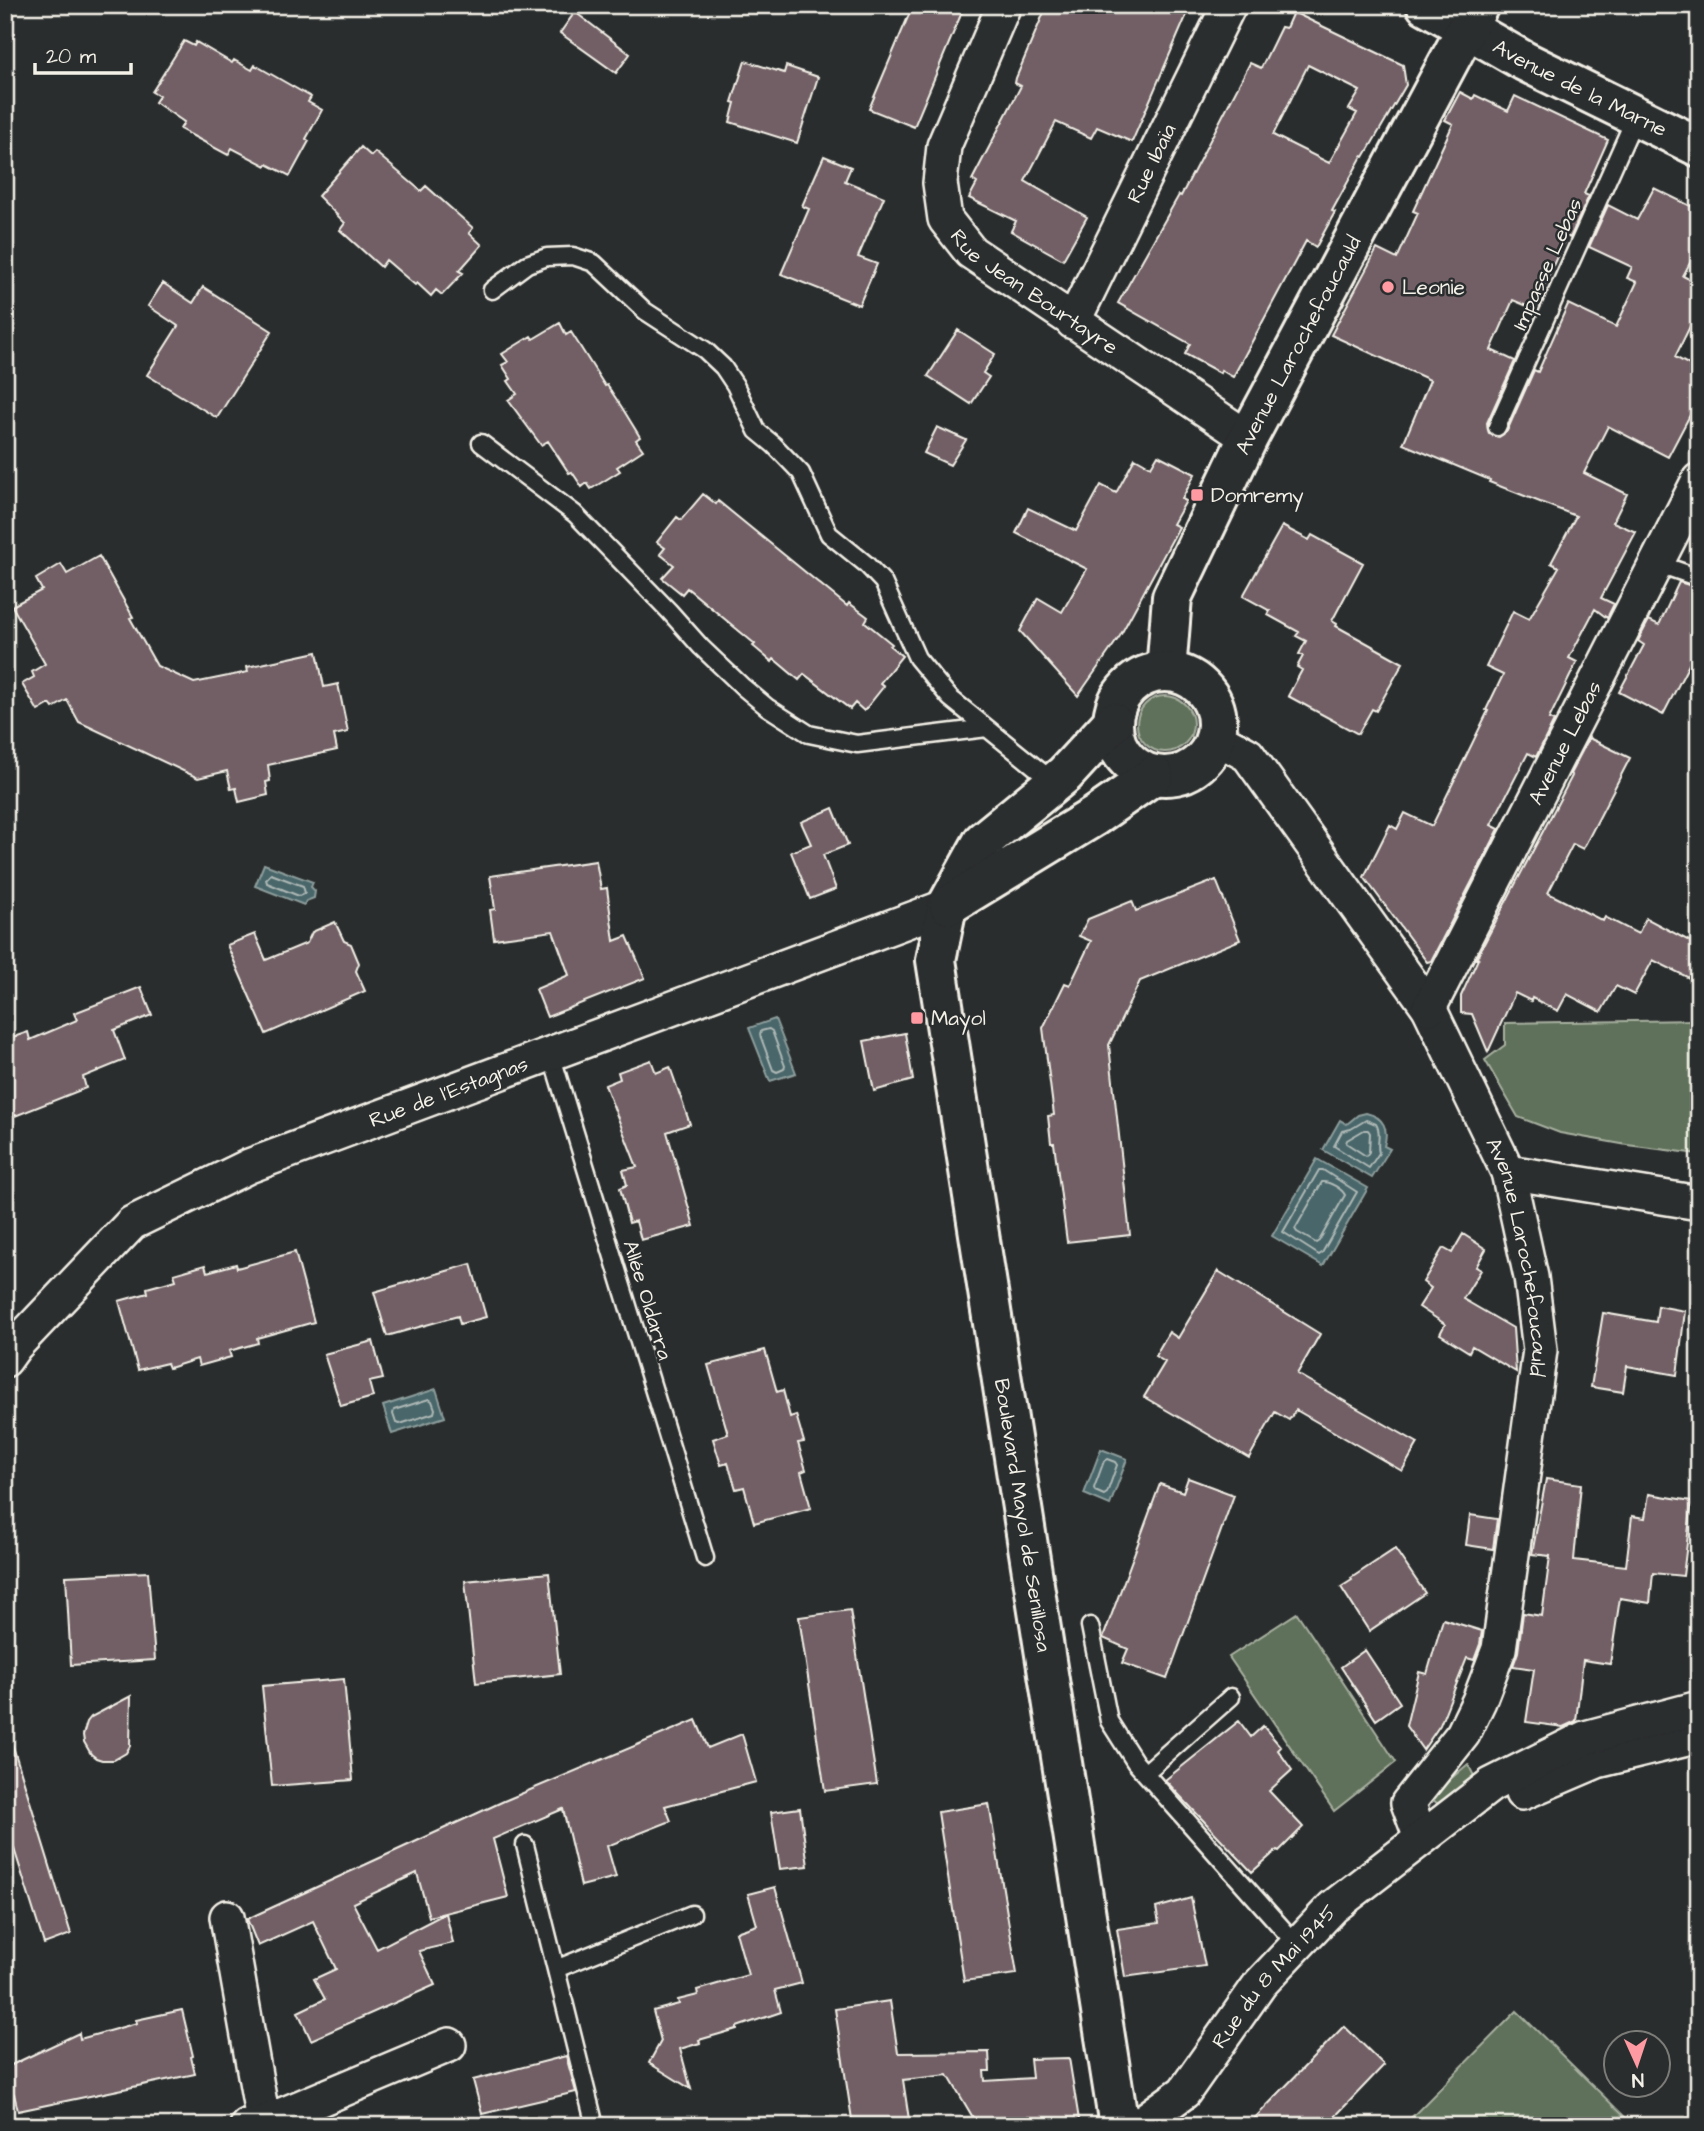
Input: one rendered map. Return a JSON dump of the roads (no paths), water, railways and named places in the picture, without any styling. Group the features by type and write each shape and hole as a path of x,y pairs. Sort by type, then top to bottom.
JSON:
{"street":[{"name":"Rue Jean Bourtayre","path":"1004,5 944,146 940,183 945,219 971,252 1248,438"},
{"name":"Rue Ibaïa","path":"1073,322 1229,5"},
{"name":"Avenue de la Marne","path":"1426,5 1472,17 1635,118 1699,148"},
{"name":"Avenue Larochefoucauld","path":"1166,672 1172,597 1248,438 1472,17"},
{"name":"Avenue Lebas","path":"1429,1008 1699,480"},
{"path":"1166,672 1195,682 1206,693 1217,721 1215,737 1209,751 1192,768 1170,776 1154,775 1134,765 1119,750 1113,722 1116,706 1124,692 1135,681 1166,672"},
{"name":"Boulevard Mayol de Senillosa","path":"1113,722 1055,783 984,841 947,906 936,960 1119,2126"},
{"name":"Avenue Larochefoucauld","path":"1215,737 1248,755 1429,1008 1508,1172 1531,1277 1539,1350 1499,1649 1463,1734 1408,1802 1421,1838"},
{"path":"947,906 1095,816 1154,775"},
{"name":"Rue de l'Estagnas","path":"5,1360 15,1346 132,1223 249,1166 947,906"},
{"path":"1508,1172 1699,1203"},
{"name":"Rue du 8 Mai 1945","path":"1137,2126 1184,2092 1260,1984 1333,1908 1491,1785 1585,1738 1699,1708"},
{"name":"Rue du 8 Mai 1945","path":"1421,1838 1597,1761 1699,1736"},
{"path":"228,1917 258,2125 449,2045"}],"lane":[{"name":"Impasse Lebas","path":"1497,427 1635,118"},
{"path":"492,290 527,264 547,257 573,256 594,263 645,312 705,350 723,367 735,385 757,431 775,445 801,473 829,534 866,564 883,582 917,658 950,698 1055,783"},
{"path":"481,443 575,514 701,647 743,687 809,734 857,744 987,728"},
{"path":"1656,563 1699,578"},
{"name":"Allée Oldarra","path":"551,1054 705,1558"},
{"path":"1090,1626 1110,1721 1135,1762 1297,1945"},
{"path":"1145,1773 1231,1697"},
{"path":"525,1845 595,2126"},
{"path":"556,1969 692,1914"}],"water":[{"path":"264,864 313,882 311,887 315,891 314,898 306,901 304,905 255,886"},
{"path":"775,1019 796,1073 770,1081 749,1028"},
{"path":"1366,1113 1377,1117 1384,1125 1384,1146 1390,1149 1372,1178 1323,1150 1340,1120 1347,1124 1358,1115"},
{"path":"1317,1159 1368,1188 1323,1266 1272,1236"},
{"path":"436,1389 445,1417 392,1434 383,1406"},
{"path":"1101,1449 1127,1459 1110,1505 1084,1494"}],"place":[{"name":"Leonie","path":"1388,287"},
{"name":"Domremy","path":"1197,495"},
{"name":"Mayol","path":"917,1018"}]}
